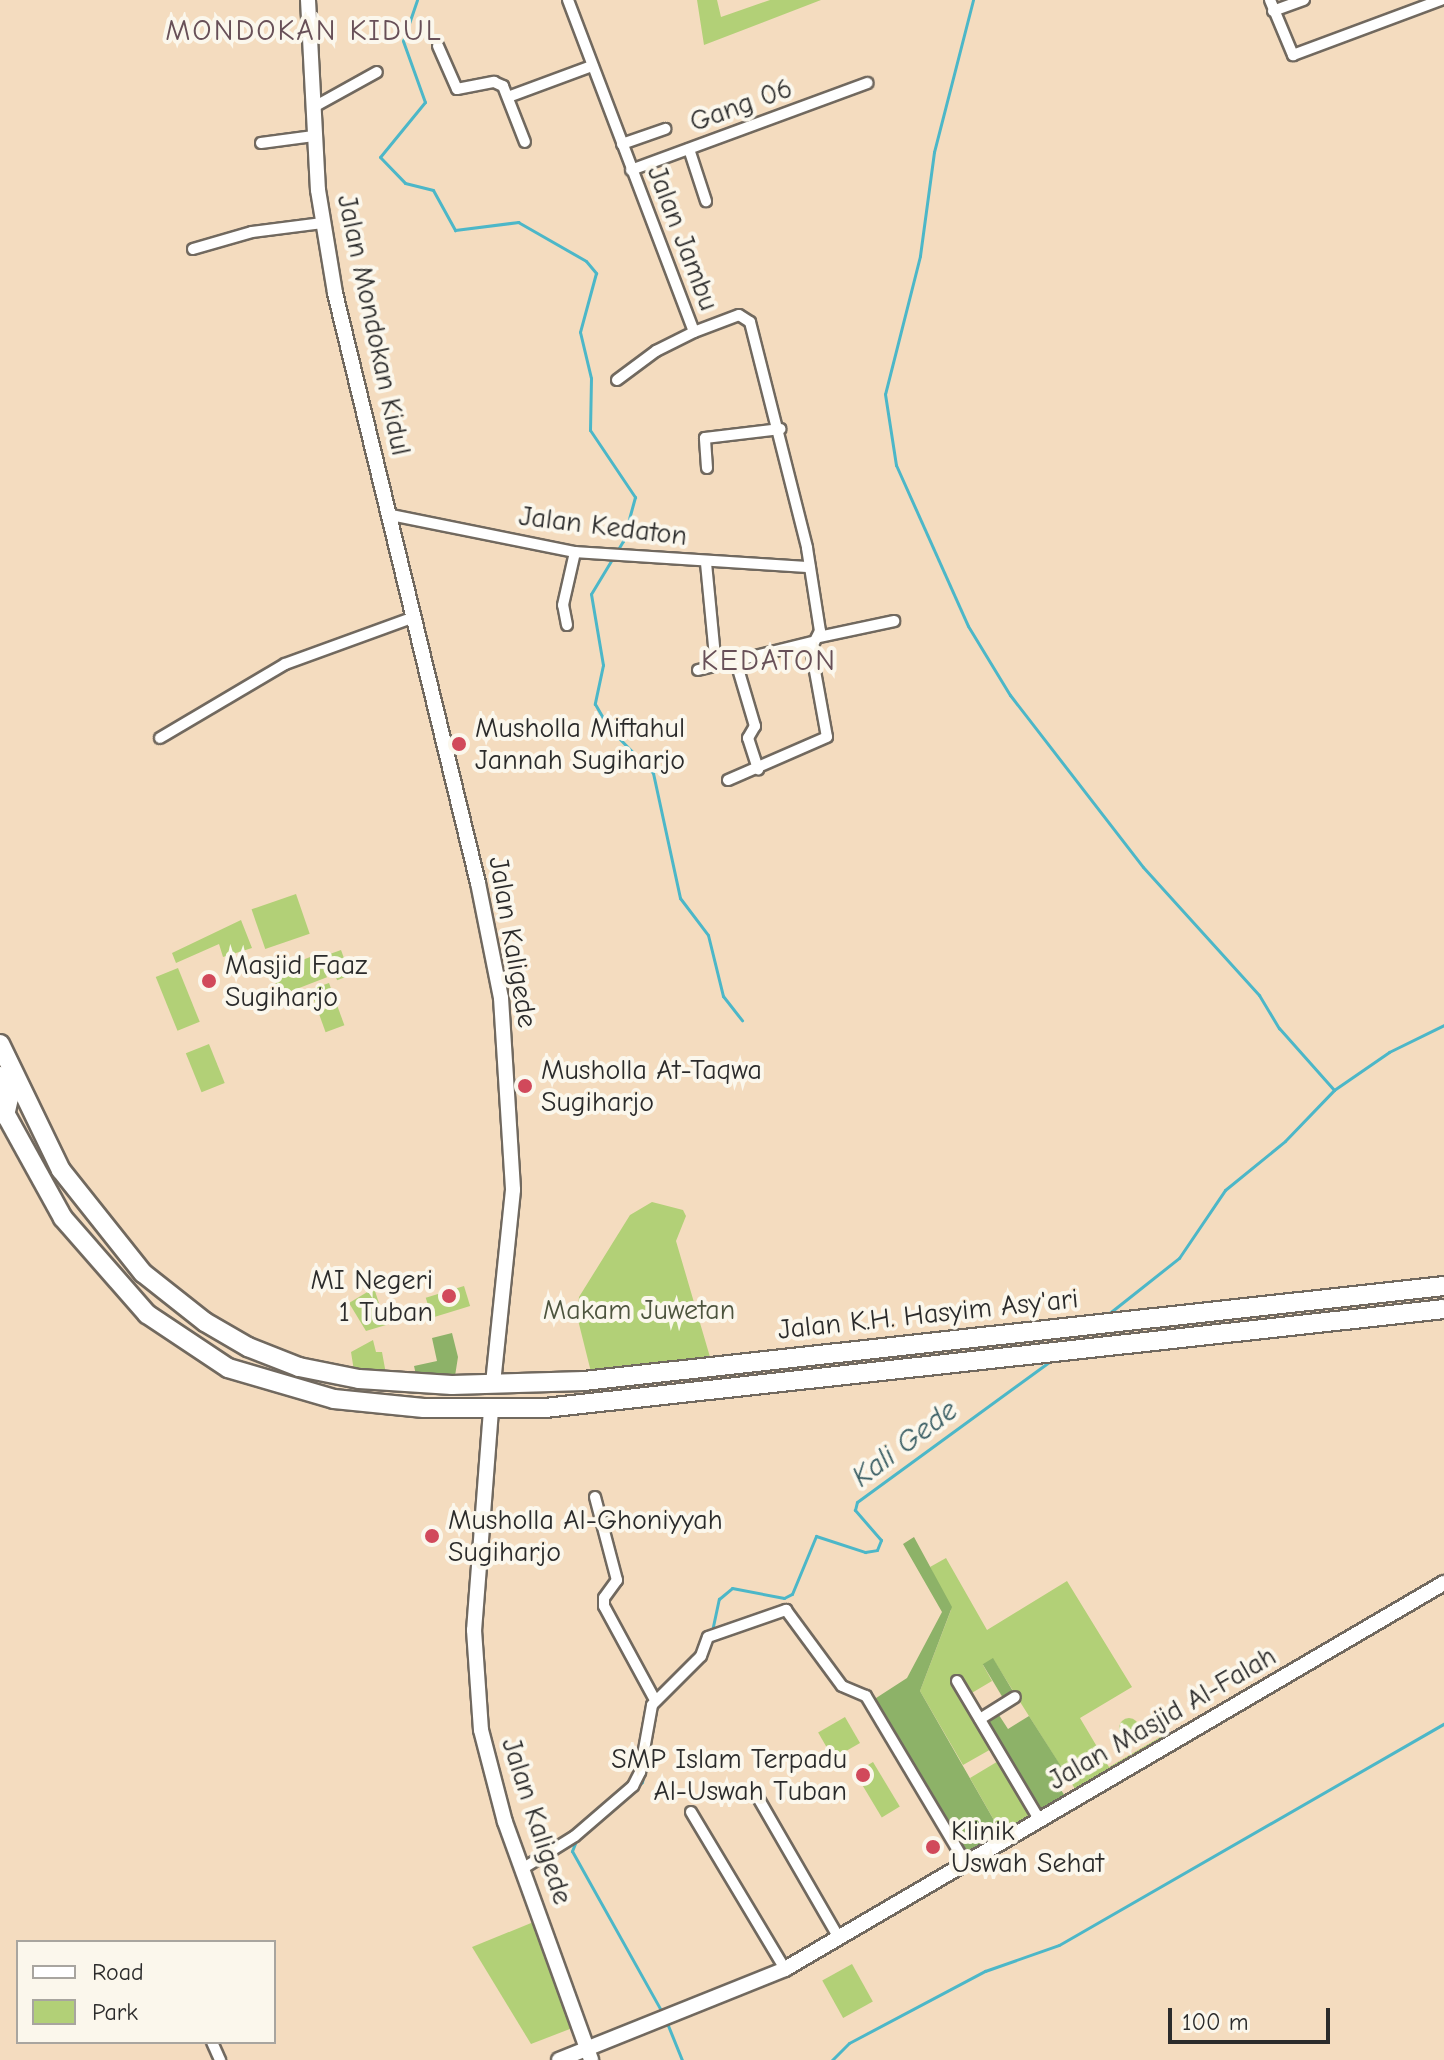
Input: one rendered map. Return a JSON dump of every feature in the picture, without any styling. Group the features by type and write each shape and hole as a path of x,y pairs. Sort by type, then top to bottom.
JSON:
{"highway":[{"name":"Jalan K.H. Hasyim Asy'ari","path":"0,1044 48,1149 76,1193 143,1273 205,1322 256,1351 325,1373 413,1384 493,1385 613,1378 1444,1286"},
{"path":"0,1076 9,1098 3,1110"},
{"name":"Jalan K.H. Hasyim Asy'ari","path":"3,1110 39,1181 87,1250 147,1314 206,1355 257,1380 334,1399 491,1410 576,1405 749,1382 1444,1309"},
{"path":"613,1378 633,1385 755,1370 758,1376 749,1382"}],"street":[{"name":"Jalan Mondokan Kidul","path":"308,0 312,108 322,223 354,379 391,515"},
{"name":"Jalan Jambu","path":"568,0 694,332 739,315 748,318 780,429 810,567 827,737 758,769"},
{"path":"1304,0 1272,6 1293,55 1441,0"},
{"path":"438,46 457,89 496,82 508,97 525,142"},
{"path":"508,97 592,66"},
{"path":"312,108 377,72"},
{"name":"Gang 06","path":"631,170 867,83"},
{"path":"622,144 665,129"},
{"path":"261,143 314,136"},
{"path":"689,149 706,201"},
{"path":"193,249 252,232 322,223"},
{"path":"617,380 656,351 694,332"},
{"path":"707,468 705,438 780,429"},
{"name":"Jalan Kedaton","path":"391,515 606,556 810,567"},
{"name":"Jalan Kaligede","path":"391,515 496,961 507,1052 513,1190 493,1385"},
{"path":"567,625 563,605 575,552"},
{"path":"706,563 716,666"},
{"path":"160,738 285,664 414,617"},
{"path":"698,670 894,621"},
{"path":"728,780 758,769 748,738 755,726 736,662"},
{"name":"Jalan Kaligede","path":"491,1410 475,1606 476,1692 492,1779 590,2054"},
{"path":"595,1497 617,1580 604,1598 604,1606 655,1700"},
{"name":"Jalan Masjid Al-Falah","path":"559,2060 590,2054 785,1969 1444,1583"},
{"path":"522,1869 575,1836 633,1786 655,1700 701,1656 714,1636 791,1611 842,1686 866,1696 966,1864"},
{"path":"957,1681 1040,1821"},
{"path":"980,1719 1015,1697"},
{"path":"753,1789 839,1938"},
{"path":"691,1812 785,1969"}],"green space":[{"path":"697,0 717,0 721,17 770,0 821,0 704,45"},
{"path":"296,894 310,934 265,949 252,909"},
{"path":"241,920 252,948 223,957 219,944 176,963 172,953"},
{"path":"341,950 350,975 337,980 328,955"},
{"path":"318,954 327,977 280,995 271,972"},
{"path":"178,968 200,1022 177,1031 156,977"},
{"path":"329,983 344,1025 326,1032 310,990"},
{"path":"209,1044 225,1083 202,1092 186,1053"},
{"name":"Makam Juwetan","path":"652,1202 683,1210 686,1216 676,1241 710,1357 591,1372 577,1316 579,1297 630,1215"},
{"path":"464,1286 470,1306 432,1318 426,1298"},
{"path":"374,1288 386,1325 366,1331 349,1303"},
{"path":"452,1333 458,1357 455,1376 416,1375 414,1366 437,1361 432,1338"},
{"path":"373,1340 376,1352 382,1352 386,1374 354,1371 351,1352"},
{"path":"914,1537 952,1607 920,1691 1003,1836 966,1857 873,1700 907,1678 942,1612 903,1544"},
{"path":"946,1558 987,1630 1067,1581 1132,1687 1080,1718 1109,1767 1162,1736 1164,1740 1077,1792 993,1659 983,1665 992,1681 970,1694 1040,1814 1003,1836 970,1778 1000,1760 993,1748 963,1765 920,1691 951,1610 930,1567"},
{"path":"993,1658 1015,1694 1004,1700 983,1664"},
{"path":"997,1712 1008,1729 1029,1716 1066,1774 1055,1781 1067,1799 1040,1814 984,1720"},
{"path":"845,1717 860,1743 833,1758 818,1732"},
{"path":"1129,1718 1136,1721 1139,1728 1136,1735 1129,1738 1122,1735 1119,1728 1122,1721"},
{"path":"873,1762 900,1807 882,1817 855,1773"},
{"path":"536,1921 575,2027 531,2044 472,1947"},
{"path":"852,1964 873,2002 843,2018 822,1980"}],"waterway":[{"path":"417,0 403,41 425,102 380,157 405,183 433,190 455,230 518,222 586,261 596,273 580,332 591,378 590,430 635,497 623,541 591,594 603,665 595,704 609,728 653,773 680,898 708,935 723,996 742,1020"},
{"path":"973,0 934,152 920,256 885,394 896,465 968,626 1010,695 1143,867 1259,995 1279,1028 1334,1090"},
{"name":"Kali Gede","path":"1107,1315 1179,1258 1225,1190 1285,1141 1334,1090 1389,1052 1444,1025"},
{"name":"Kali Gede","path":"712,1631 719,1599 732,1588 784,1598 792,1594 816,1536 865,1552 877,1550 881,1540 855,1510 857,1502 1052,1360"},
{"name":"Kali Gede","path":"703,1661 711,1642"},
{"path":"832,2060 849,2043 985,1971 1059,1945 1444,1724"},
{"name":"Kali Gede","path":"603,1818 642,1782 650,1744"},
{"name":"Kali Gede","path":"576,1841 572,1851 662,2012"},
{"name":"Kali Gede","path":"667,2023 682,2060"}],"place":[{"name":"Musholla Miftahul Jannah Sugiharjo","path":"459,744"},
{"name":"Masjid Faaz Sugiharjo","path":"209,981"},
{"name":"Musholla At-Taqwa Sugiharjo","path":"525,1086"},
{"name":"MI Negeri 1 Tuban","path":"449,1296"},
{"name":"Musholla Al-Ghoniyyah Sugiharjo","path":"432,1536"},
{"name":"SMP Islam Terpadu Al-Uswah Tuban","path":"863,1775"},
{"name":"Klinik Uswah Sehat","path":"933,1847"}],"district":[{"name":"MONDOKAN KIDUL","path":"304,31"},
{"name":"KEDATON","path":"769,661"}]}
